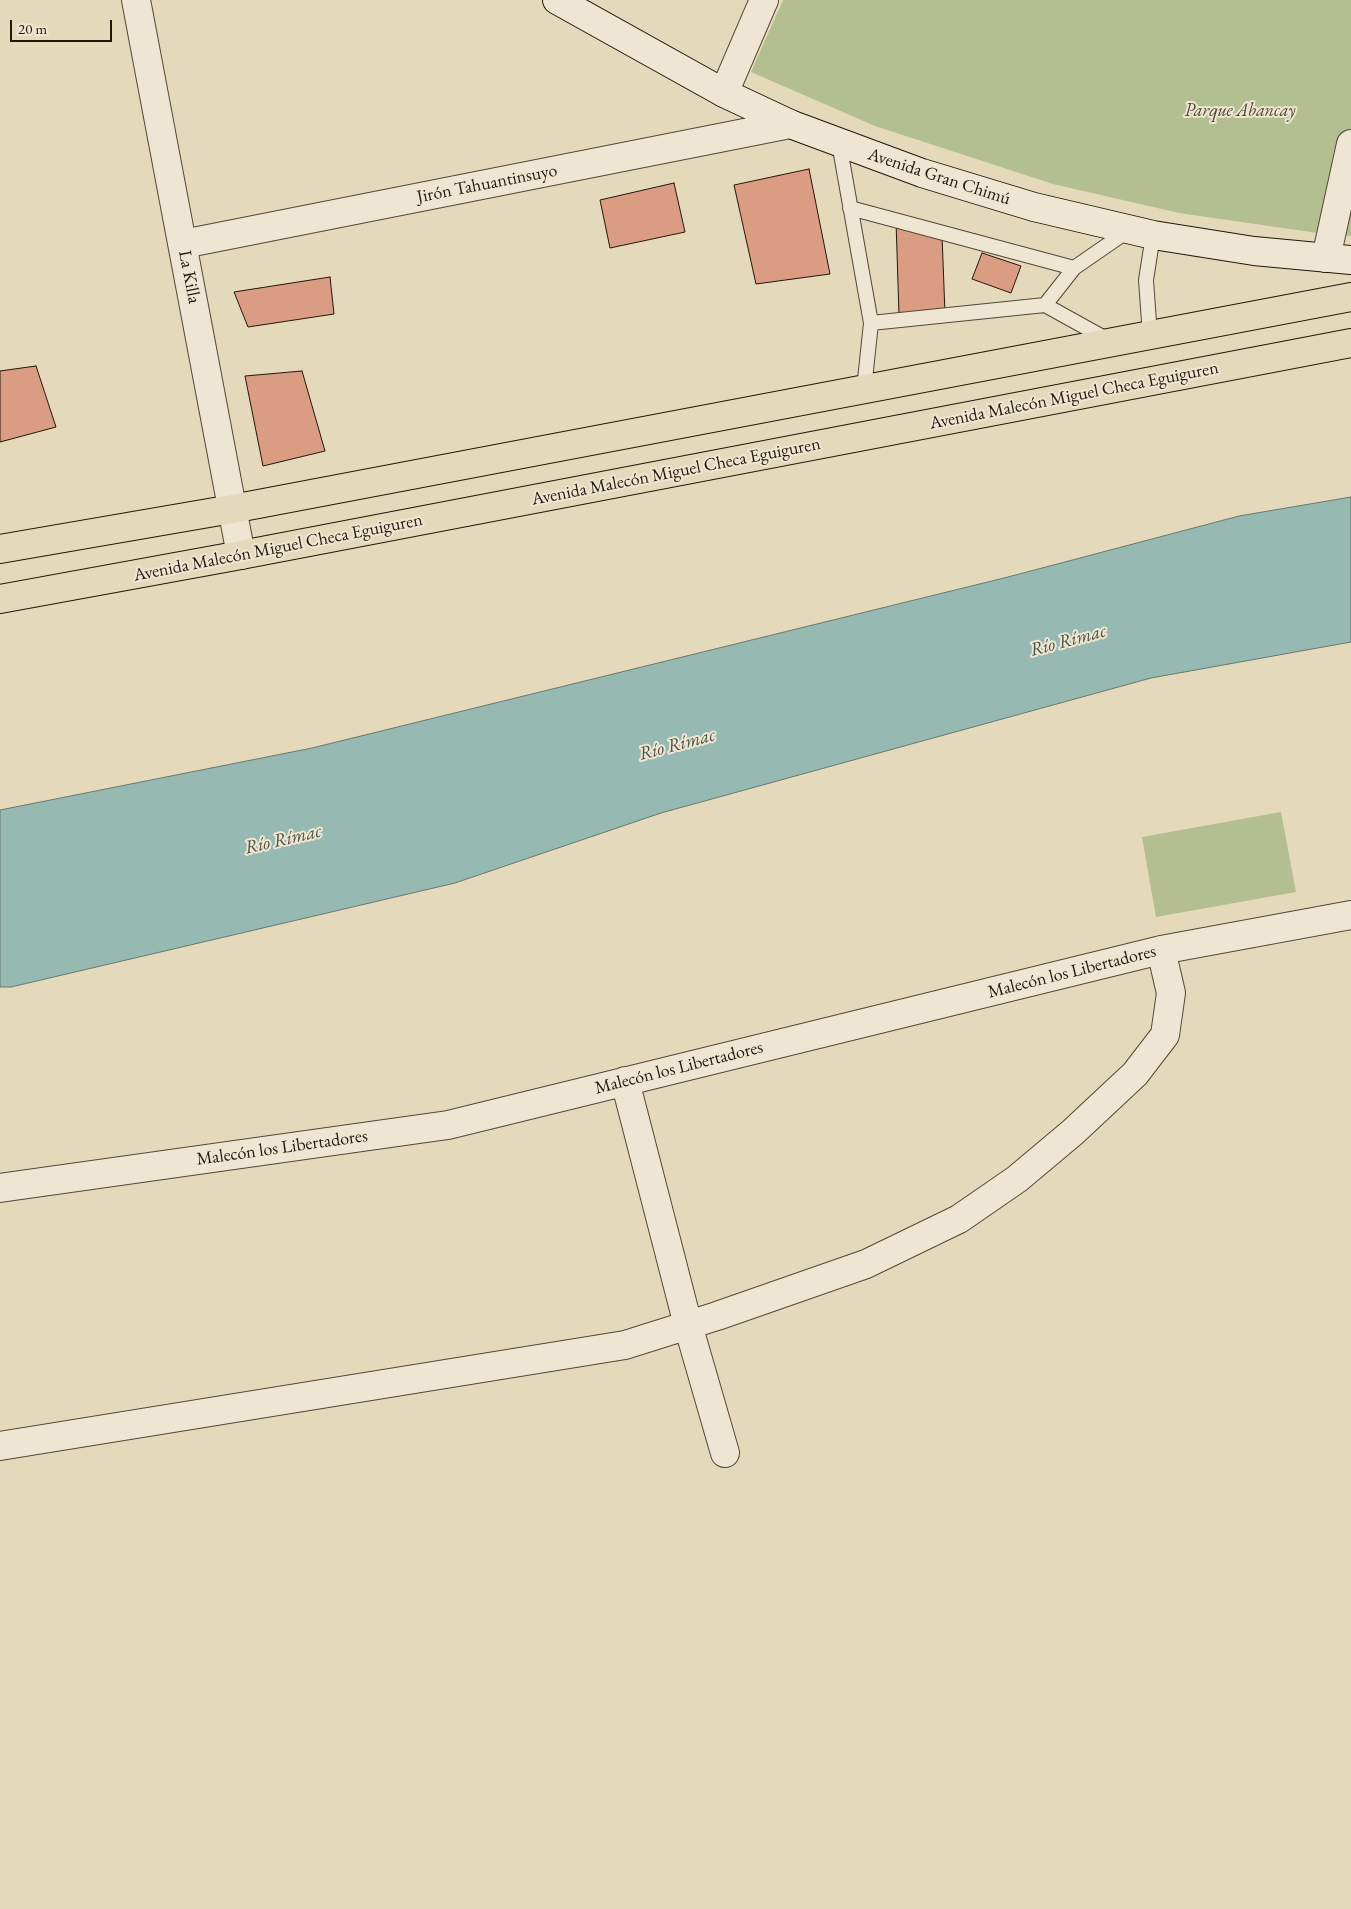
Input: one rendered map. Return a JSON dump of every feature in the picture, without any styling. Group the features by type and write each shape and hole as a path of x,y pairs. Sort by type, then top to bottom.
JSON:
{"main road":[{"path":"0,549 232,510 1351,297"},
{"name":"Avenida Malecón Miguel Checa Eguiguren","path":"0,599 1351,343"}],"street":[{"name":"La Killa","path":"136,0 240,555"},
{"name":"Avenida Gran Chimú","path":"558,0 724,93 790,124 922,173 1034,207 1141,232 1254,251 1339,259"},
{"path":"724,93 764,0"},
{"name":"Jirón Tahuantinsuyo","path":"183,244 790,124"},
{"path":"1339,259 1351,144"},
{"name":"Malecón los Libertadores","path":"0,1188 448,1126 1161,950 1351,915"},
{"path":"0,1446 625,1345 866,1264 959,1219 1017,1179 1073,1132 1135,1074 1165,1035 1171,994 1161,950"},
{"path":"625,1082 688,1325 725,1453"}],"lane":[{"path":"838,143 871,323 864,389"},
{"path":"850,208 1074,268"},
{"path":"1044,305 1074,268 1141,232 1150,336"},
{"path":"871,323 1044,305 1113,342"}],"green space":[{"name":"Parque Abancay","path":"783,0 1351,0 1351,236 1338,236 1179,213 1053,184 875,126 751,72"},
{"path":"1281,812 1296,892 1156,917 1142,837"}],"water":[{"name":"Río Rímac","path":"1351,497 1351,642 1151,678 661,813 455,883 11,987 0,987 0,810 312,748 1008,577 1239,516"}],"building":[{"path":"809,169 830,274 756,284 734,185"},
{"path":"674,183 685,232 610,248 600,200"},
{"path":"896,221 942,235 945,314 899,315"},
{"path":"982,253 1021,266 1011,293 972,279"},
{"path":"330,277 334,314 248,327 234,292"},
{"path":"36,366 56,427 0,442 0,371"},
{"path":"302,371 325,451 263,466 245,376"}]}
